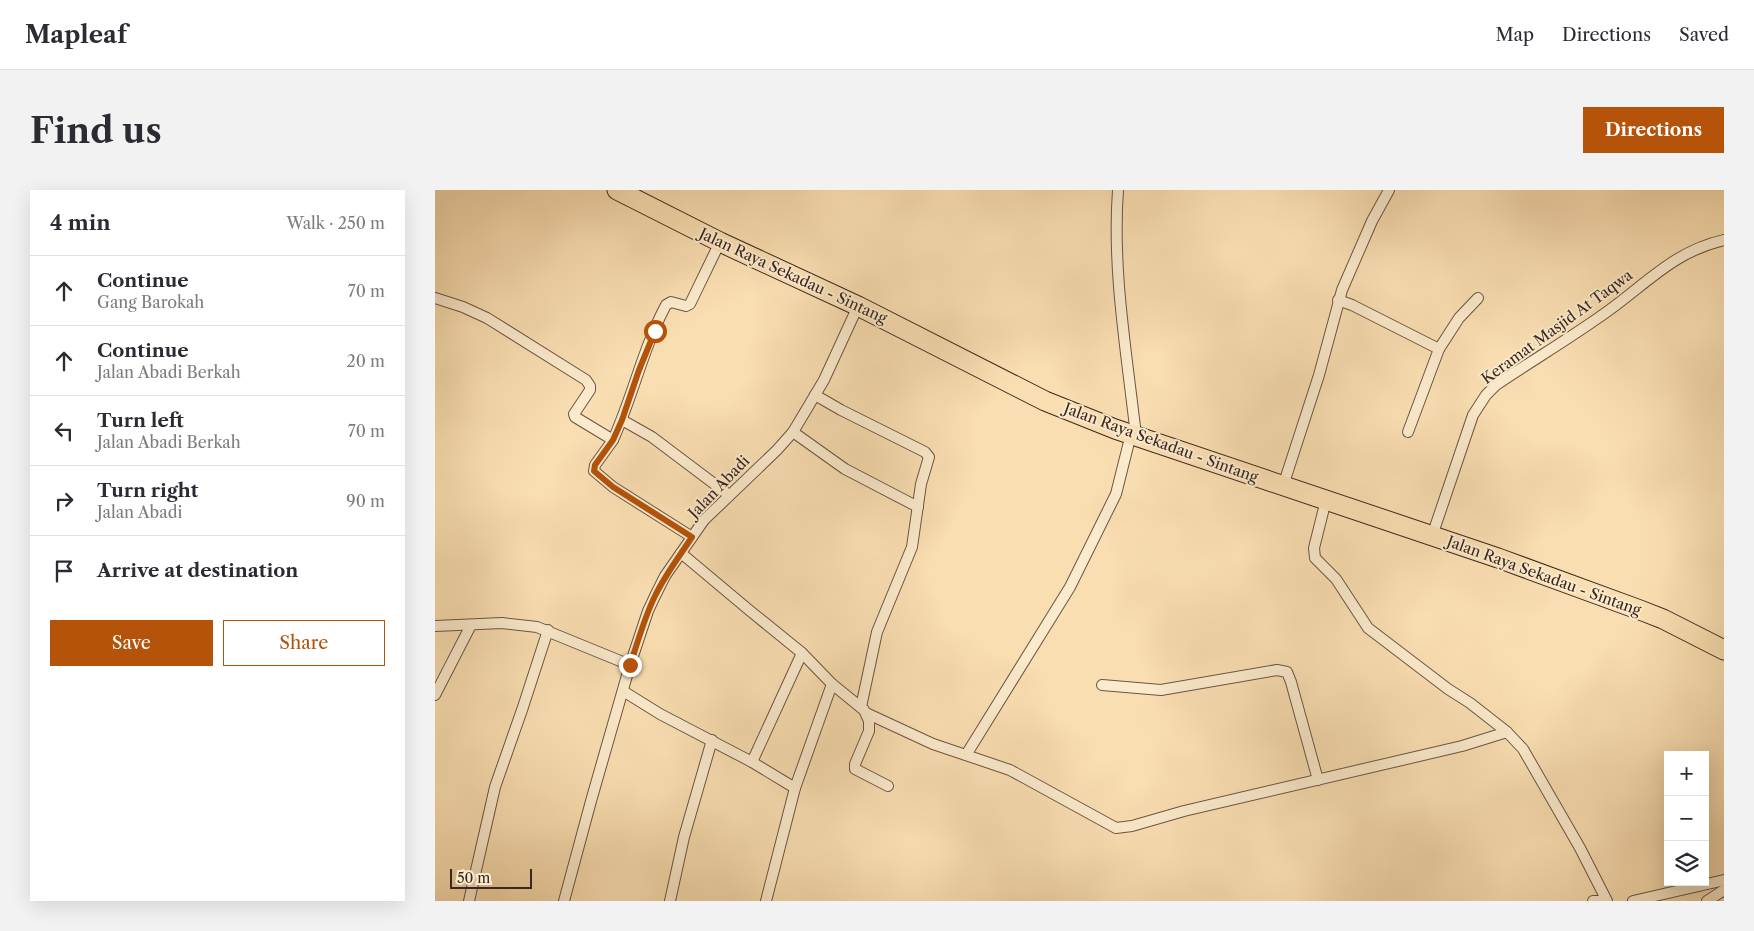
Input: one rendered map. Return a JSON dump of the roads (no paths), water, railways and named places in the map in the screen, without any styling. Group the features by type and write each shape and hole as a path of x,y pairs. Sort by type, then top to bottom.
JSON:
{"highway":[{"name":"Jalan Raya Sekadau - Sintang","path":"629,193 721,242 858,306 1045,401 1133,435 1498,558 1663,619 1724,650"}],"street":[{"path":"966,755 1070,587 1115,494 1133,435 1118,261 1119,190"},
{"path":"1283,486 1322,366 1338,300 1372,221 1389,190"},
{"name":"Keramat Masjid At Taqwa","path":"1432,536 1473,415 1486,395 1496,385 1608,311 1668,264 1701,247 1724,240"},
{"path":"692,537 613,487 594,471 595,465 613,440 622,420 639,370 666,305 671,302 686,306 690,304 721,242"},
{"path":"435,298 463,307 487,318 586,380 590,390 574,414 575,417 613,440"},
{"path":"1407,432 1439,349 1459,318 1478,298"},
{"path":"1338,300 1352,305 1439,349"},
{"name":"Jalan Abadi","path":"564,901 630,665 655,596 665,576 704,520 777,450 793,432 815,395 858,306"},
{"path":"815,395 927,454 928,459 922,480 911,547 877,632 864,710 869,722 869,731 855,764 855,768 888,786"},
{"path":"622,420 652,437 729,495"},
{"path":"793,432 845,468 918,507"},
{"path":"1325,500 1314,548 1315,558 1336,579 1365,625 1406,658 1470,703 1507,732 1523,750 1580,848 1607,901 1593,901"},
{"path":"681,553 802,653 832,684 864,710 933,744 1010,770 1115,828 1132,826 1184,811 1462,746 1507,732"},
{"path":"435,626 502,623 537,627 630,665"},
{"path":"435,695 471,625"},
{"path":"469,901 495,786 548,630"},
{"path":"752,762 802,653"},
{"path":"1102,685 1161,690 1277,670 1287,672 1318,780"},
{"path":"765,901 795,788 832,684"},
{"path":"623,692 660,714 752,762 795,788"},
{"path":"670,901 684,837 711,740"},
{"path":"1633,901 1724,880"},
{"path":"1707,901 1724,890"}]}
